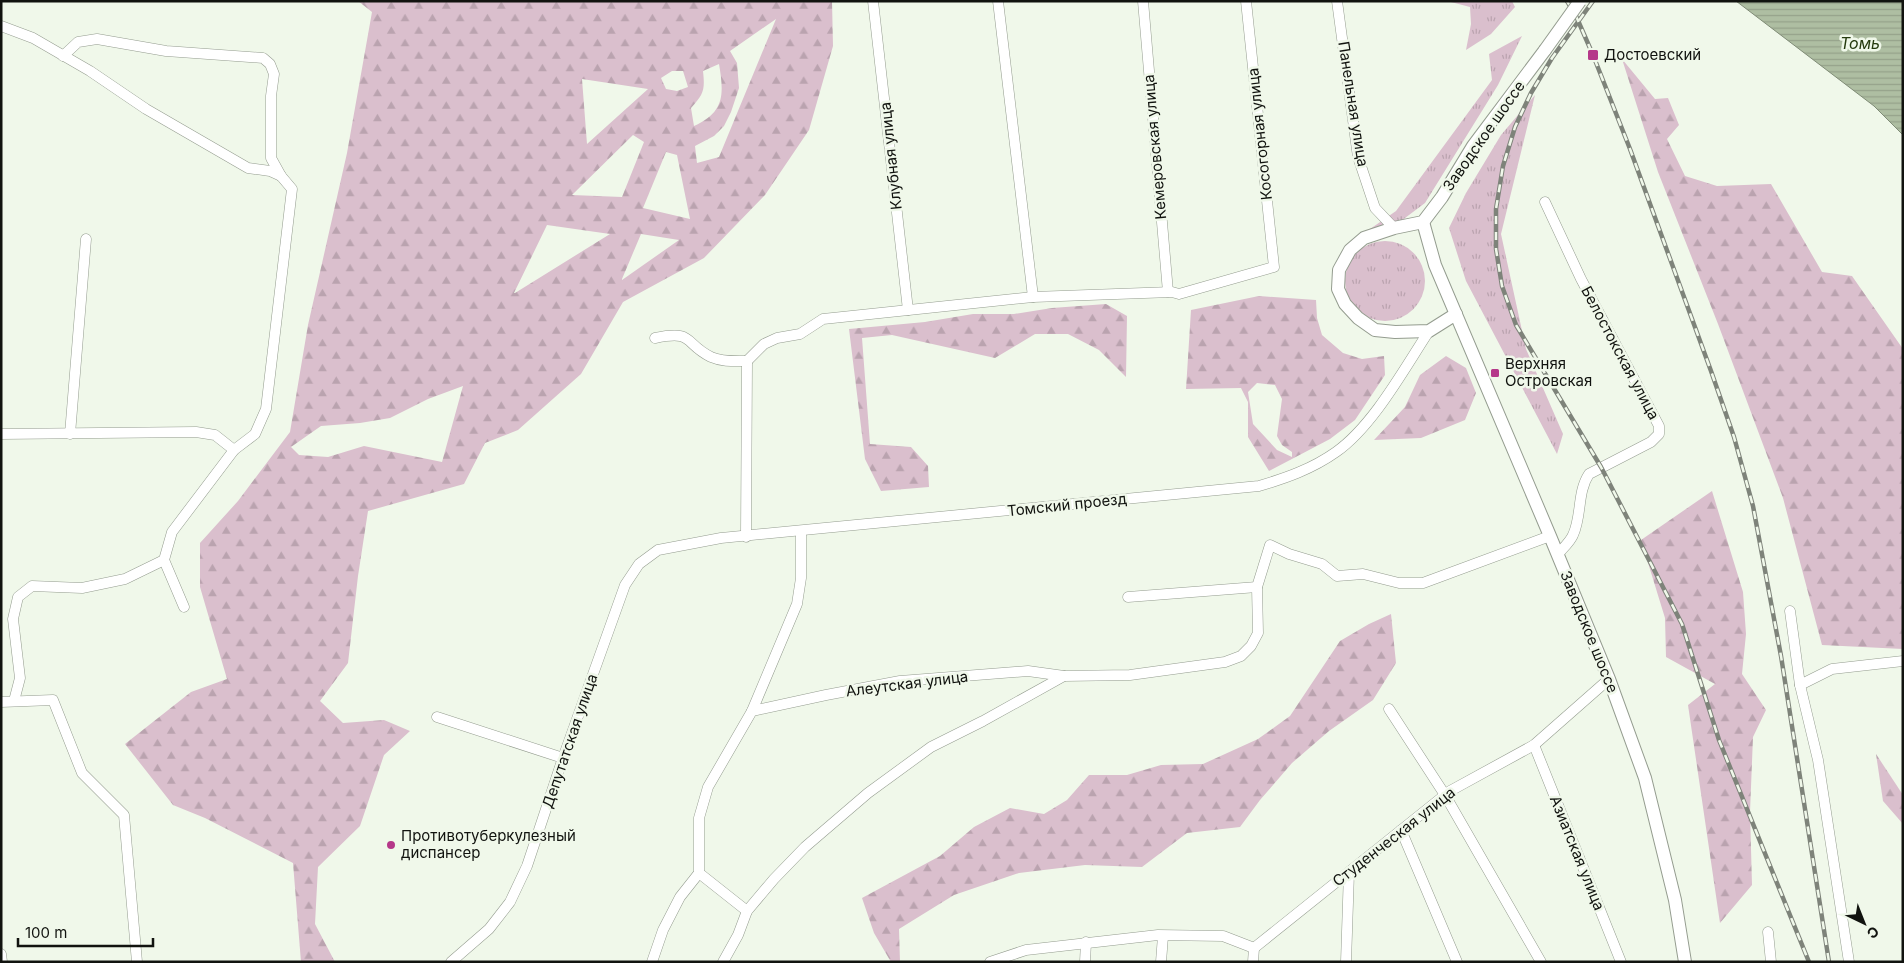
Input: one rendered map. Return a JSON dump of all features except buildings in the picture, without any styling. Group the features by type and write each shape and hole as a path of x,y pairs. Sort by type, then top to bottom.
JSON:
{"main road":[{"name":"Заводское шоссе","path":"1580,1 1473,146 1442,197 1422,222 1435,265 1558,554 1609,679 1645,778 1675,900 1685,962"},
{"path":"1422,222 1394,228 1364,238 1350,250 1339,270 1338,288 1345,304 1358,318 1375,330 1396,332 1429,331 1456,314"}],"street":[{"name":"Клубная улица","path":"873,1 908,310"},
{"path":"998,1 1033,296"},
{"name":"Кемеровская улица","path":"1143,1 1170,292"},
{"name":"Косогорная улица","path":"1170,292 1179,294 1274,267 1246,1"},
{"name":"Панельная улица","path":"1337,1 1358,157 1375,208 1394,228"},
{"path":"1,26 33,38 90,71 146,109 248,168 270,171 281,176"},
{"path":"63,56 78,42 97,39 166,50 262,58 270,64 274,74 271,96 271,158 281,176 292,189 266,410 255,434 234,450 172,532 164,560 184,607"},
{"name":"Белостокская улица","path":"1545,202 1581,279 1659,426 1659,434 1651,442 1589,474 1583,483 1577,523 1572,537 1558,554"},
{"path":"70,434 86,239"},
{"path":"746,537 747,361 764,344 777,338 800,334 823,319 1033,296 1170,292"},
{"name":"Томский проезд","path":"669,547 721,538 1259,486 1293,476 1336,452 1370,420 1429,331"},
{"path":"655,338 685,336 713,358 747,361"},
{"path":"1,434 196,432 215,435 234,450"},
{"path":"652,962 663,930 680,897 699,873 699,818 708,787 752,711 797,604 802,578 801,531"},
{"name":"Алеутская улица","path":"752,711 900,681 1028,671 1064,676 1130,675 1225,662 1241,656 1251,646 1258,633 1258,587 1270,545 1288,554 1322,564 1336,576 1363,574 1399,583 1423,583 1550,536"},
{"name":"Депутатская улица","path":"451,962 489,929 510,902 527,866 563,758 625,585 640,564 658,550 669,547"},
{"path":"14,701 20,678 13,618 18,597 32,586 82,588 125,579 164,560"},
{"path":"1128,597 1258,587"},
{"path":"1790,611 1800,685 1818,760 1849,962"},
{"path":"1800,685 1832,670 1903,661"},
{"path":"723,962 738,935 747,911 774,879 805,847 868,793 932,747 1064,676"},
{"name":"Студенческая улица","path":"1254,948 1445,795 1534,745 1609,679"},
{"path":"1,702 53,700 82,773 124,815 137,962"},
{"path":"1389,709 1445,795 1541,962"},
{"path":"437,717 563,758"},
{"name":"Азиатская улица","path":"1534,745 1621,962"},
{"path":"1401,830 1457,962"},
{"path":"1346,962 1349,872"},
{"path":"699,873 747,911"},
{"path":"1768,932 1771,962"},
{"path":"1161,962 1163,936"},
{"path":"990,962 1026,950 1086,942 1163,936 1223,936 1254,948 1253,962"},
{"path":"1085,962 1086,942"},
{"path":"1,954 2,962"}],"green space":[{"path":"358,1 832,1 833,46 809,130 765,195 704,258 623,302 581,374 518,430 485,443 464,484 368,511 348,663 320,701 343,723 384,720 410,731 384,755 360,826 318,867 315,924 335,962 301,962 293,863 205,818 173,805 125,744 191,692 227,679 200,587 200,543 238,501 290,432 308,325 347,153 372,12","holes":["776,19 719,157 697,163 695,146 714,136 724,126 731,112 739,88 737,63 730,51","719,64 722,84 720,101 712,115 694,126 691,108 703,91 703,71","672,71 683,71 688,87 677,91 666,89 661,78","582,79 648,89 587,144","633,135 644,142 622,197 572,195","666,152 677,155 690,219 643,208","547,225 610,234 515,293 514,293","641,234 679,240 622,280","463,386 442,462 364,446 328,457 299,455 291,447 321,426 360,423 390,418 428,399"]},
{"path":"1447,1 1512,1 1515,7 1491,34 1466,50 1471,24 1470,7"},
{"path":"1522,36 1498,85 1425,203 1389,230 1357,238 1396,211 1492,80 1489,54"},
{"path":"1622,59 1655,99 1668,98 1679,125 1667,139 1685,176 1717,186 1771,184 1822,272 1852,276 1903,349 1903,649 1822,645 1783,498 1718,324 1658,172"},
{"path":"1535,95 1501,234 1526,349 1563,434 1557,454 1466,281 1449,228 1466,193 1501,135"},
{"path":"1385,241 1400,244 1413,253 1422,266 1425,281 1422,296 1413,309 1400,318 1385,321 1370,318 1357,309 1348,296 1345,281 1348,266 1357,253 1370,244"},
{"path":"1259,296 1316,300 1317,318 1322,335 1343,353 1362,359 1384,356 1385,375 1355,420 1330,439 1269,471 1248,437 1248,402 1241,388 1186,389 1191,310","holes":["1257,383 1275,385 1282,399 1277,436 1282,445 1292,452 1292,457 1277,450 1253,424 1248,392"]},
{"path":"1106,304 1127,316 1126,377 1099,350 1068,334 1035,334 995,358 892,335 862,338 870,444 911,447 928,466 929,487 881,491 865,459 849,329 925,322 973,314 1014,314 1052,308"},
{"path":"1446,356 1466,368 1476,393 1465,420 1421,438 1374,440 1405,407 1420,375"},
{"path":"1712,491 1743,592 1746,634 1742,674 1766,710 1753,737 1750,812 1752,885 1720,923 1688,705 1715,684 1666,657 1665,618 1641,540"},
{"path":"1391,614 1396,663 1373,700 1329,731 1292,763 1260,800 1240,827 1187,833 1142,867 1085,865 1019,873 954,895 899,929 900,962 891,962 874,933 862,898 940,856 974,827 1010,808 1044,814 1067,800 1089,775 1127,775 1161,765 1203,764 1258,739 1290,716 1340,641"},
{"path":"1876,754 1903,795 1903,824 1883,801"}],"water":[{"name":"Томь","path":"1736,1 1903,1 1903,135 1874,106"}],"railway":[{"path":"1567,1 1576,16 1593,55 1630,149 1734,437 1753,506 1781,656 1829,962"},
{"path":"1593,1 1552,58 1531,93 1515,127 1503,166 1496,209 1496,249 1502,286 1516,325 1601,467 1682,624 1719,740 1809,962"}],"place":[{"name":"Достоевский","path":"1593,55"},
{"name":"Верхняя Островская","path":"1495,373"},
{"name":"Противотуберкулезный диспансер","path":"391,845"}]}
